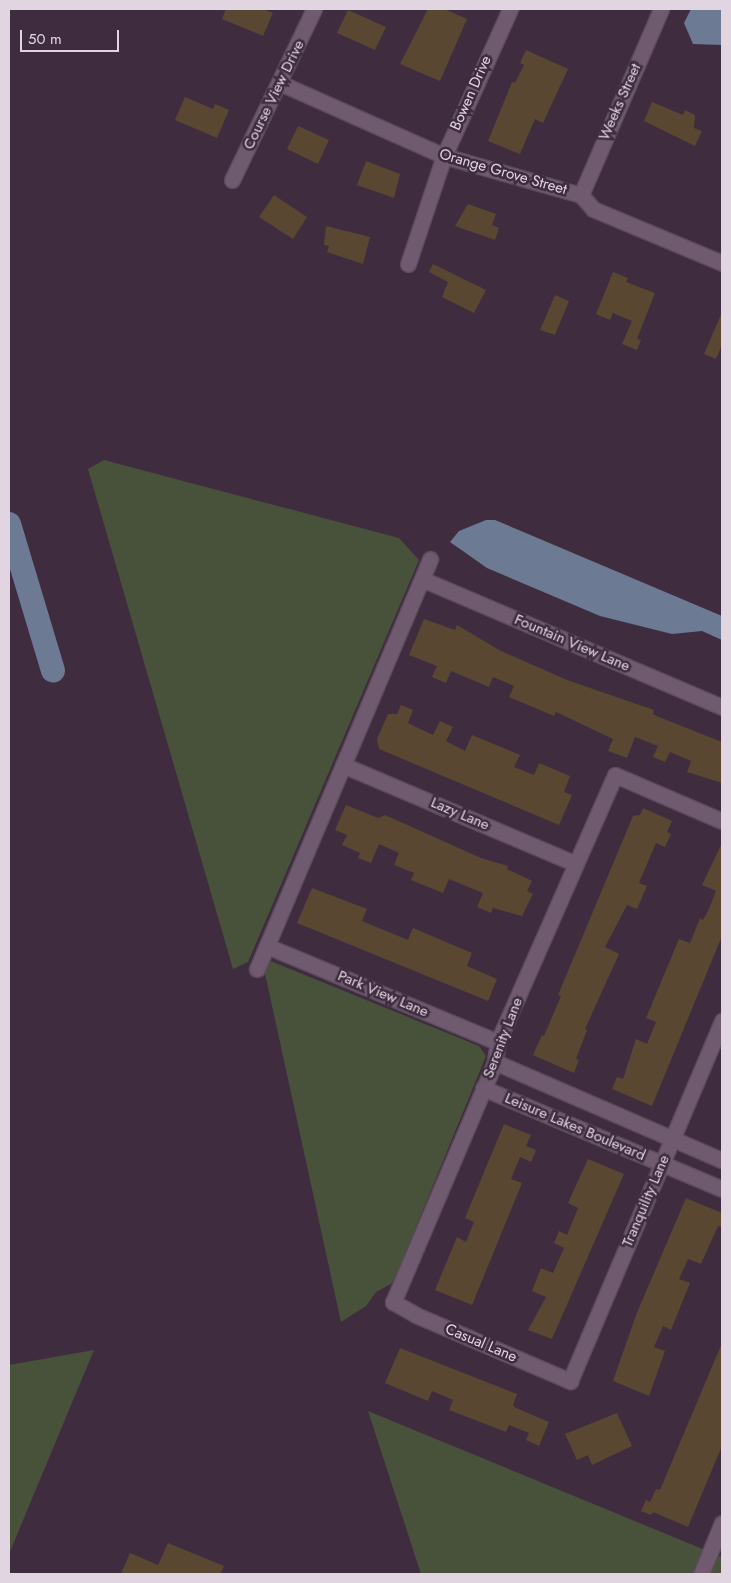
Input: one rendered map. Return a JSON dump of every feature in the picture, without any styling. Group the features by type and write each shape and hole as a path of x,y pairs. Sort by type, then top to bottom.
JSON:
{"street":[{"name":"Course View Drive","path":"232,180 314,9"},
{"name":"Bowen Drive","path":"408,264 444,156 510,9"},
{"name":"Weeks Street","path":"581,195 660,9"},
{"name":"Orange Grove Street","path":"280,83 444,156 581,195 593,209 722,263"},
{"path":"257,969 430,559"},
{"name":"Fountain View Lane","path":"422,579 722,707"},
{"name":"Lazy Lane","path":"344,765 576,864"},
{"name":"Serenity Lane","path":"393,1302 495,1062 498,1042 615,775 722,821"},
{"name":"Park View Lane","path":"267,946 498,1042"},
{"name":"Tranquility Lane","path":"570,1381 722,1021"},
{"name":"Leisure Lakes Boulevard","path":"495,1062 722,1160"},
{"name":"Leisure Lakes Boulevard","path":"483,1088 722,1189"},
{"name":"Casual Lane","path":"393,1302 416,1315 570,1381"},
{"path":"701,1574 722,1523"}],"green space":[{"path":"104,460 399,538 419,560 248,962 233,969 88,469"},
{"path":"268,960 479,1046 486,1056 396,1276 391,1284 376,1292 366,1306 341,1322 264,969"},
{"path":"94,1350 9,1554 9,1365"},
{"path":"368,1411 722,1557 722,1574 421,1574"}],"water":[{"path":"691,9 722,9 722,45 693,44 684,23"},
{"path":"486,520 495,520 722,616 722,640 702,631 672,634 600,616 487,568 450,542 459,531"}],"building":[{"path":"226,9 262,9 273,13 263,36 222,19"},
{"path":"428,9 444,9 467,19 440,81 400,64"},
{"path":"348,10 386,27 375,50 337,33"},
{"path":"526,50 568,69 543,123 535,119 520,154 488,141 512,82 515,83 524,65 520,63"},
{"path":"185,97 213,109 215,104 229,110 217,138 175,120"},
{"path":"652,102 683,115 685,110 695,115 694,128 702,131 695,146 644,121"},
{"path":"298,126 329,140 318,164 287,149"},
{"path":"366,161 400,174 394,198 357,185"},
{"path":"274,195 307,217 293,239 259,217"},
{"path":"468,204 496,214 492,225 499,228 495,240 455,226"},
{"path":"326,226 370,237 363,264 327,252 329,246 324,245"},
{"path":"433,264 486,290 474,313 442,297 448,282 429,272"},
{"path":"613,272 628,278 626,282 655,293 637,339 641,340 637,350 622,344 632,321 613,313 610,320 596,314"},
{"path":"555,295 569,301 555,335 540,330"},
{"path":"722,312 722,344 716,359 704,354"},
{"path":"424,619 455,630 457,625 501,651 567,680 654,710 653,714 659,717 722,742 722,783 687,772 691,761 670,752 665,762 653,757 658,746 635,737 627,758 608,751 613,739 556,712 554,716 509,697 514,686 493,677 489,687 451,671 446,683 432,677 437,666 409,655"},
{"path":"401,705 413,710 408,723 433,735 440,721 453,727 446,741 465,751 472,735 520,755 514,767 534,775 539,763 570,776 564,792 572,795 559,825 379,749 377,739 388,714 397,714"},
{"path":"346,805 378,818 385,815 481,858 508,866 507,869 532,881 527,891 533,894 522,916 493,908 491,913 477,907 483,893 449,879 443,893 411,880 414,873 394,865 399,853 379,844 371,863 358,858 360,853 342,845 347,835 335,830"},
{"path":"643,808 672,821 667,832 671,834 665,847 656,843 639,883 647,886 637,909 627,905 605,947 619,954 585,1029 587,1030 576,1059 579,1060 574,1073 533,1055 542,1035 544,1036 561,996 558,995 633,816 640,815"},
{"path":"722,843 722,936 652,1106 612,1089 617,1077 623,1079 636,1039 647,1044 656,1022 646,1018 679,939 690,943 700,918 703,920 708,911 716,891 702,885"},
{"path":"312,888 367,909 362,921 408,940 413,928 472,953 467,966 497,979 488,1001 297,923"},
{"path":"504,1124 531,1135 526,1146 536,1150 531,1162 520,1157 511,1179 522,1183 472,1305 435,1290 457,1237 466,1242 474,1222 465,1218"},
{"path":"588,1159 624,1174 552,1339 528,1330 546,1297 532,1291 541,1268 553,1273 564,1248 554,1243 559,1231 567,1235 578,1208 568,1203"},
{"path":"686,1198 722,1213 722,1227 718,1226 701,1264 688,1259 679,1279 690,1283 671,1330 663,1326 654,1347 665,1351 649,1396 613,1381 636,1315"},
{"path":"722,1343 722,1446 688,1527 653,1512 651,1515 641,1511 646,1500 650,1502 656,1489 660,1490"},
{"path":"400,1348 517,1394 513,1405 516,1408 549,1422 539,1446 526,1440 529,1433 509,1425 506,1432 449,1410 453,1400 432,1391 428,1401 385,1383"},
{"path":"617,1413 632,1446 592,1465 588,1455 577,1460 565,1434"},
{"path":"168,1543 224,1566 220,1574 121,1574 130,1553 158,1565"}],"waterway":[{"path":"9,524 53,671"}]}
